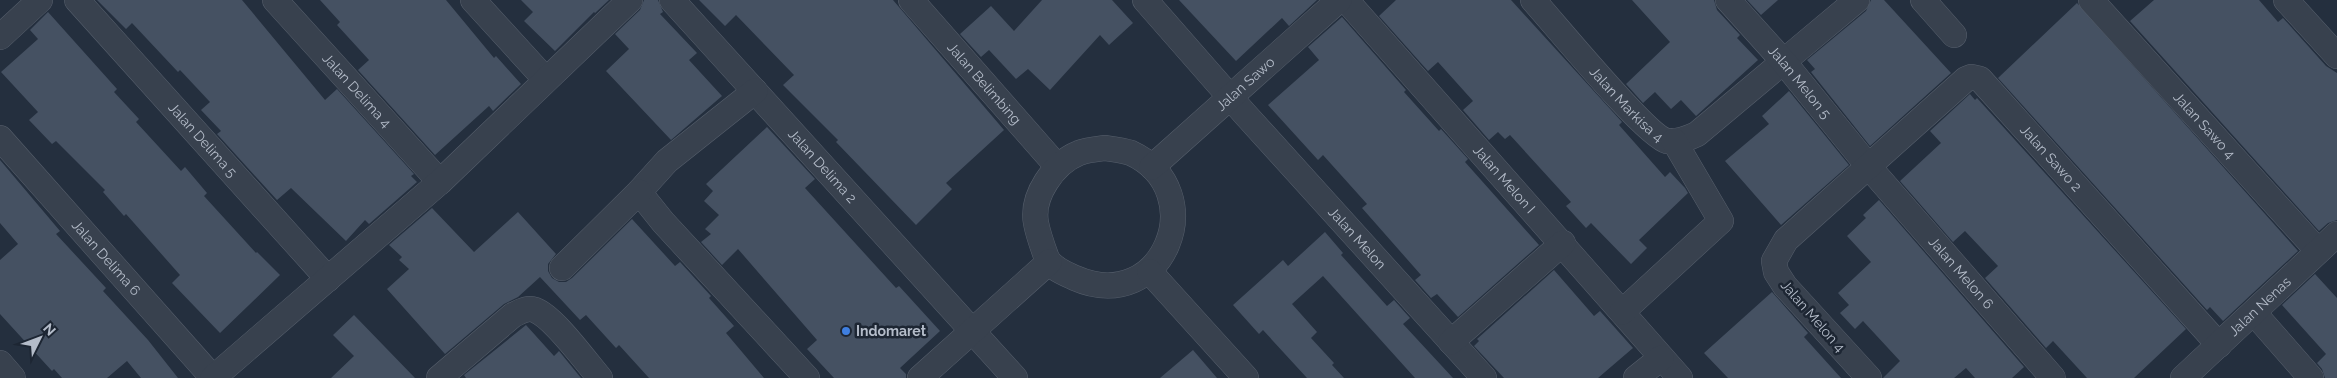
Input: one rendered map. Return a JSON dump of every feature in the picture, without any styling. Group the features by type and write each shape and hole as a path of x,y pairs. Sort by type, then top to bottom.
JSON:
{"street":[{"path":"0,37 40,0"},
{"name":"Jalan Delima 5","path":"77,0 328,279"},
{"name":"Jalan Delima 4","path":"275,0 440,182"},
{"path":"474,0 546,80"},
{"path":"213,378 440,182 630,0"},
{"name":"Jalan Delima 2","path":"672,0 1016,378"},
{"name":"Jalan Belimbing","path":"911,0 1057,166"},
{"name":"Jalan Melon","path":"1145,0 1484,378"},
{"name":"Jalan Sawo","path":"1152,167 1339,0"},
{"name":"Jalan Melon I","path":"1346,0 1563,243 1680,378"},
{"name":"Jalan Markisa 4","path":"1533,0 1642,122 1667,141 1681,141 1696,134 1857,0"},
{"name":"Jalan Melon 5","path":"1728,0 1783,62 1869,167"},
{"path":"1923,0 1954,35"},
{"name":"Jalan Sawo 4","path":"2091,0 2318,251"},
{"path":"2286,0 2337,56"},
{"name":"Jalan Sawo 2","path":"1869,167 1966,79 1971,77 1980,79 2219,345"},
{"path":"562,268 639,192 667,161 755,91"},
{"name":"Jalan Delima 6","path":"0,138 213,378"},
{"path":"1622,312 1720,221 1674,141"},
{"path":"1105,148 1130,153 1152,167 1166,186 1173,209 1172,232 1164,254 1150,272 1121,284 1091,285 1048,262 1036,221 1040,191 1057,166 1079,152 1105,148"},
{"name":"Jalan Melon 4","path":"1869,167 1786,240 1774,261 1776,272 1785,286 1869,378"},
{"name":"Jalan Melon 6","path":"1869,167 2053,378"},
{"path":"639,192 662,222 807,378"},
{"name":"Jalan Nenas","path":"2183,378 2337,234"},
{"path":"1451,342 1563,243"},
{"path":"920,378 1048,262"},
{"path":"1150,272 1246,378"},
{"path":"439,378 513,315 524,309 534,309 546,317 600,378"},
{"path":"2254,313 2311,378"},
{"path":"1636,378 1661,358"},
{"path":"0,363 14,378"}],"building":[{"path":"97,0 242,0 325,100 337,89 414,174 411,176 417,182 369,224 365,220 346,241 291,188 277,200 217,134 221,131 201,110 210,102 180,70 178,72 132,23 126,29"},
{"path":"320,0 446,0 494,58 496,56 521,84 493,111 489,106 435,155 358,70 369,60 337,25 340,22"},
{"path":"521,0 609,0 594,12 555,51 524,21 533,12"},
{"path":"644,0 658,0 663,12 660,14 697,53 689,60 722,96 671,140 606,71 629,49 615,34 640,10"},
{"path":"699,0 893,0 1004,130 946,183 952,189 916,225 836,142 838,140 783,85 794,75 736,15 725,26"},
{"path":"1042,0 1112,0 1133,23 1109,45 1100,35 1050,90 1028,69 1016,79 989,50 981,57 960,34 991,6 1014,31"},
{"path":"1179,0 1317,0 1289,26 1282,18 1236,61"},
{"path":"1396,0 1511,0 1622,122 1619,125 1665,177 1670,172 1685,188 1688,193 1639,240 1647,248 1631,264 1591,223 1586,228 1566,206 1571,202 1510,135 1505,139 1498,132 1489,140 1463,110 1473,101 1438,62 1428,71 1379,16"},
{"path":"1632,0 1714,0 1717,10 1740,35 1737,38 1758,60 1696,116 1681,100 1671,109 1655,92 1643,103 1626,84 1670,42"},
{"path":"1747,0 1778,0 1761,15"},
{"path":"1871,0 1884,0 1951,73 1870,146 1811,72 1815,69 1807,60 1866,11"},
{"path":"2154,0 2259,0 2278,22 2283,18 2326,66 2337,73 2337,220 2328,223 2319,231 2130,21"},
{"path":"2077,3 2298,251 2223,321 2210,307 2207,310 1998,78"},
{"path":"48,12 117,89 114,92 139,119 136,122 181,171 185,167 207,193 204,196 256,253 280,275 220,333 172,283 180,275 126,214 124,216 103,192 105,190 56,141 52,144 29,120 38,112 1,72 38,39 30,30"},
{"path":"1342,17 1406,90 1404,92 1439,131 1441,129 1468,159 1465,162 1539,245 1458,317 1437,294 1431,298 1415,280 1421,275 1362,208 1367,204 1323,155 1318,160 1268,105 1319,60 1308,47"},
{"path":"1789,91 1849,165 1781,225 1725,161 1769,124 1762,116"},
{"path":"1970,94 1975,100 1977,98 2186,329 2134,378 2087,378 2053,341 2046,348 1985,278 1998,266 1965,231 1953,242 1900,181 1941,143 1930,131"},
{"path":"767,127 815,179 805,188 896,288 899,286 940,331 900,368 906,374 906,378 834,378 807,349 817,340 738,249 722,265 701,242 711,234 705,229 719,215 704,201 713,191 706,184"},
{"path":"0,160 60,231 56,234 106,288 103,291 148,340 178,378 141,378 127,361 107,378 62,378 54,369 52,371 0,314 0,260 18,244 0,223"},
{"path":"1879,200 2024,367 2012,378 1975,378 1966,368 1954,378 1883,378 1900,361 1863,321 1855,329 1840,313 1849,305 1838,293 1871,262 1847,236 1866,218 1863,215"},
{"path":"432,208 474,252 518,212 556,254 548,264 548,271 552,278 559,282 566,282 572,278 632,219 675,266 680,262 711,296 709,298 734,326 726,333 764,378 649,378 619,345 616,348 586,315 580,320 540,277 518,297 504,304 445,354 387,289 409,269 399,260 402,257 389,245"},
{"path":"1325,232 1343,253 1341,255 1387,306 1394,300 1410,318 1403,324 1453,378 1415,378 1323,276 1292,304 1317,332 1311,338 1334,363 1332,365 1344,378 1307,378 1263,330 1259,334 1233,305 1283,260 1288,266"},
{"path":"1554,270 1594,316 1600,311 1633,348 1598,378 1504,378 1474,346 1479,341 1477,339"},
{"path":"2315,274 2337,298 2337,378 2325,378 2322,369 2317,363 2326,354 2282,305"},
{"path":"1772,292 1808,333 1804,337 1841,378 1728,378 1704,353"},
{"path":"354,315 415,378 331,378 354,356 333,335"},
{"path":"526,325 554,356 559,351 581,378 466,378 464,375"},
{"path":"1193,350 1217,378 1160,378"}],"place":[{"name":"Indomaret","path":"846,331"}]}
